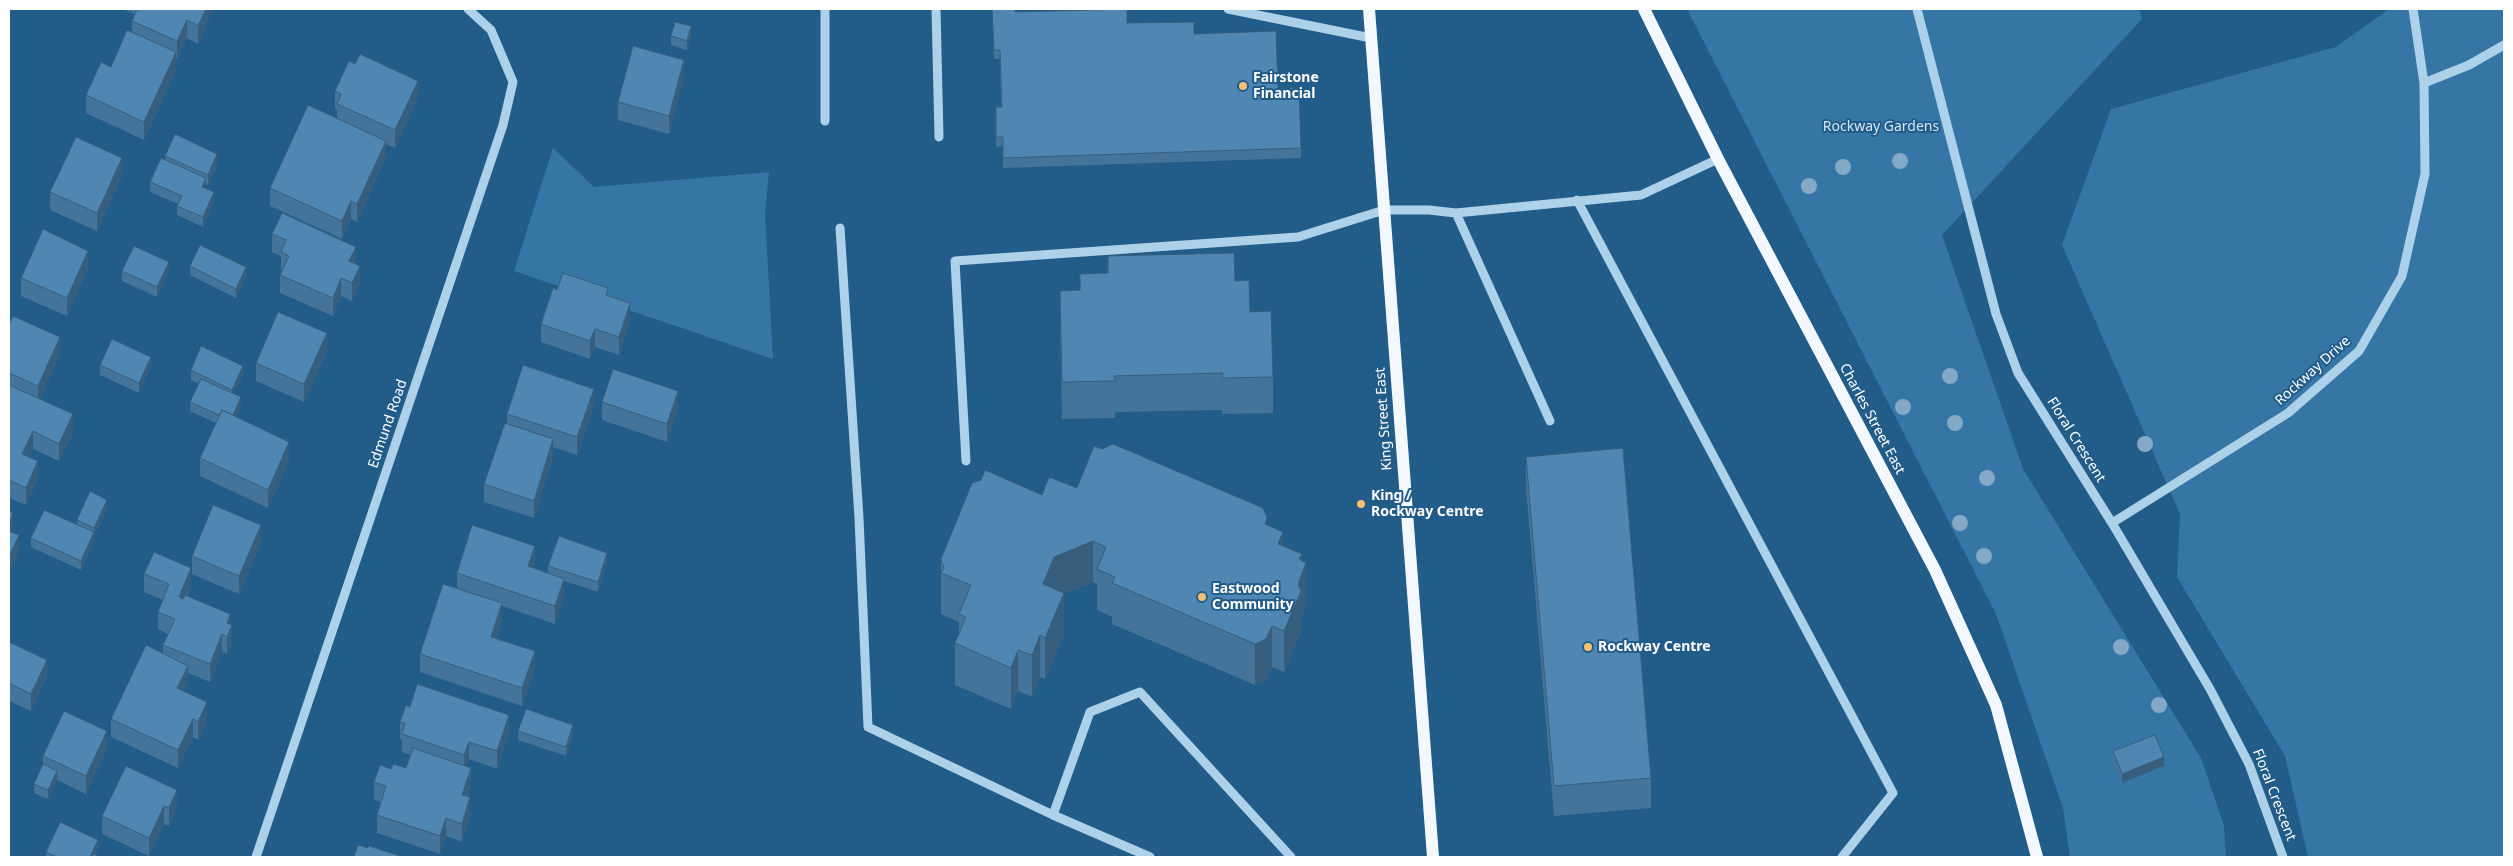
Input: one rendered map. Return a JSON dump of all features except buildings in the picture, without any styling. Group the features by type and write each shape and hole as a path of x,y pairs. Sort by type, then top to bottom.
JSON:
{"main road":[{"name":"King Street East","path":"1369,9 1433,857"},
{"name":"Charles Street East","path":"1644,9 1718,159 1935,570 1996,706 2037,857"}],"street":[{"name":"Edmund Road","path":"256,857 503,126 513,82 491,30 468,9"},
{"path":"825,9 825,121"},
{"path":"936,9 939,137"},
{"path":"1228,9 1371,38"},
{"name":"Floral Crescent","path":"1917,9 1996,314 2018,373 2112,523 2210,689 2249,764 2283,857"},
{"name":"Rockway Drive","path":"2112,523 2288,413 2358,351 2402,276 2424,174 2424,83 2413,9"},
{"path":"2424,83 2469,65 2504,45"},
{"path":"966,461 955,261 1298,237 1384,210 1456,213 1641,195 1718,159"},
{"path":"1577,200 1893,793 1842,857"},
{"path":"1456,213 1550,421"},
{"path":"840,228 859,518 868,726 1053,815 1150,857"},
{"path":"1053,815 1090,712 1140,692 1290,857"}],"green space":[{"name":"Rockway Gardens","path":"1687,9 2139,9 2142,19 1942,235 2023,469 2201,758 2224,826 2226,857 2070,857 2063,808 1996,614"},
{"path":"2389,9 2504,9 2504,857 2308,857 2285,756 2177,577 2180,514 2062,245 2111,109 2336,47"},
{"path":"553,148 594,187 769,172 765,214 773,359 514,271"}],"place":[{"name":"Fairstone Financial","path":"1243,86"},
{"name":"King / Rockway Centre","path":"1361,504"},
{"name":"Eastwood Community","path":"1202,597"},
{"name":"Rockway Centre","path":"1588,647"}]}
